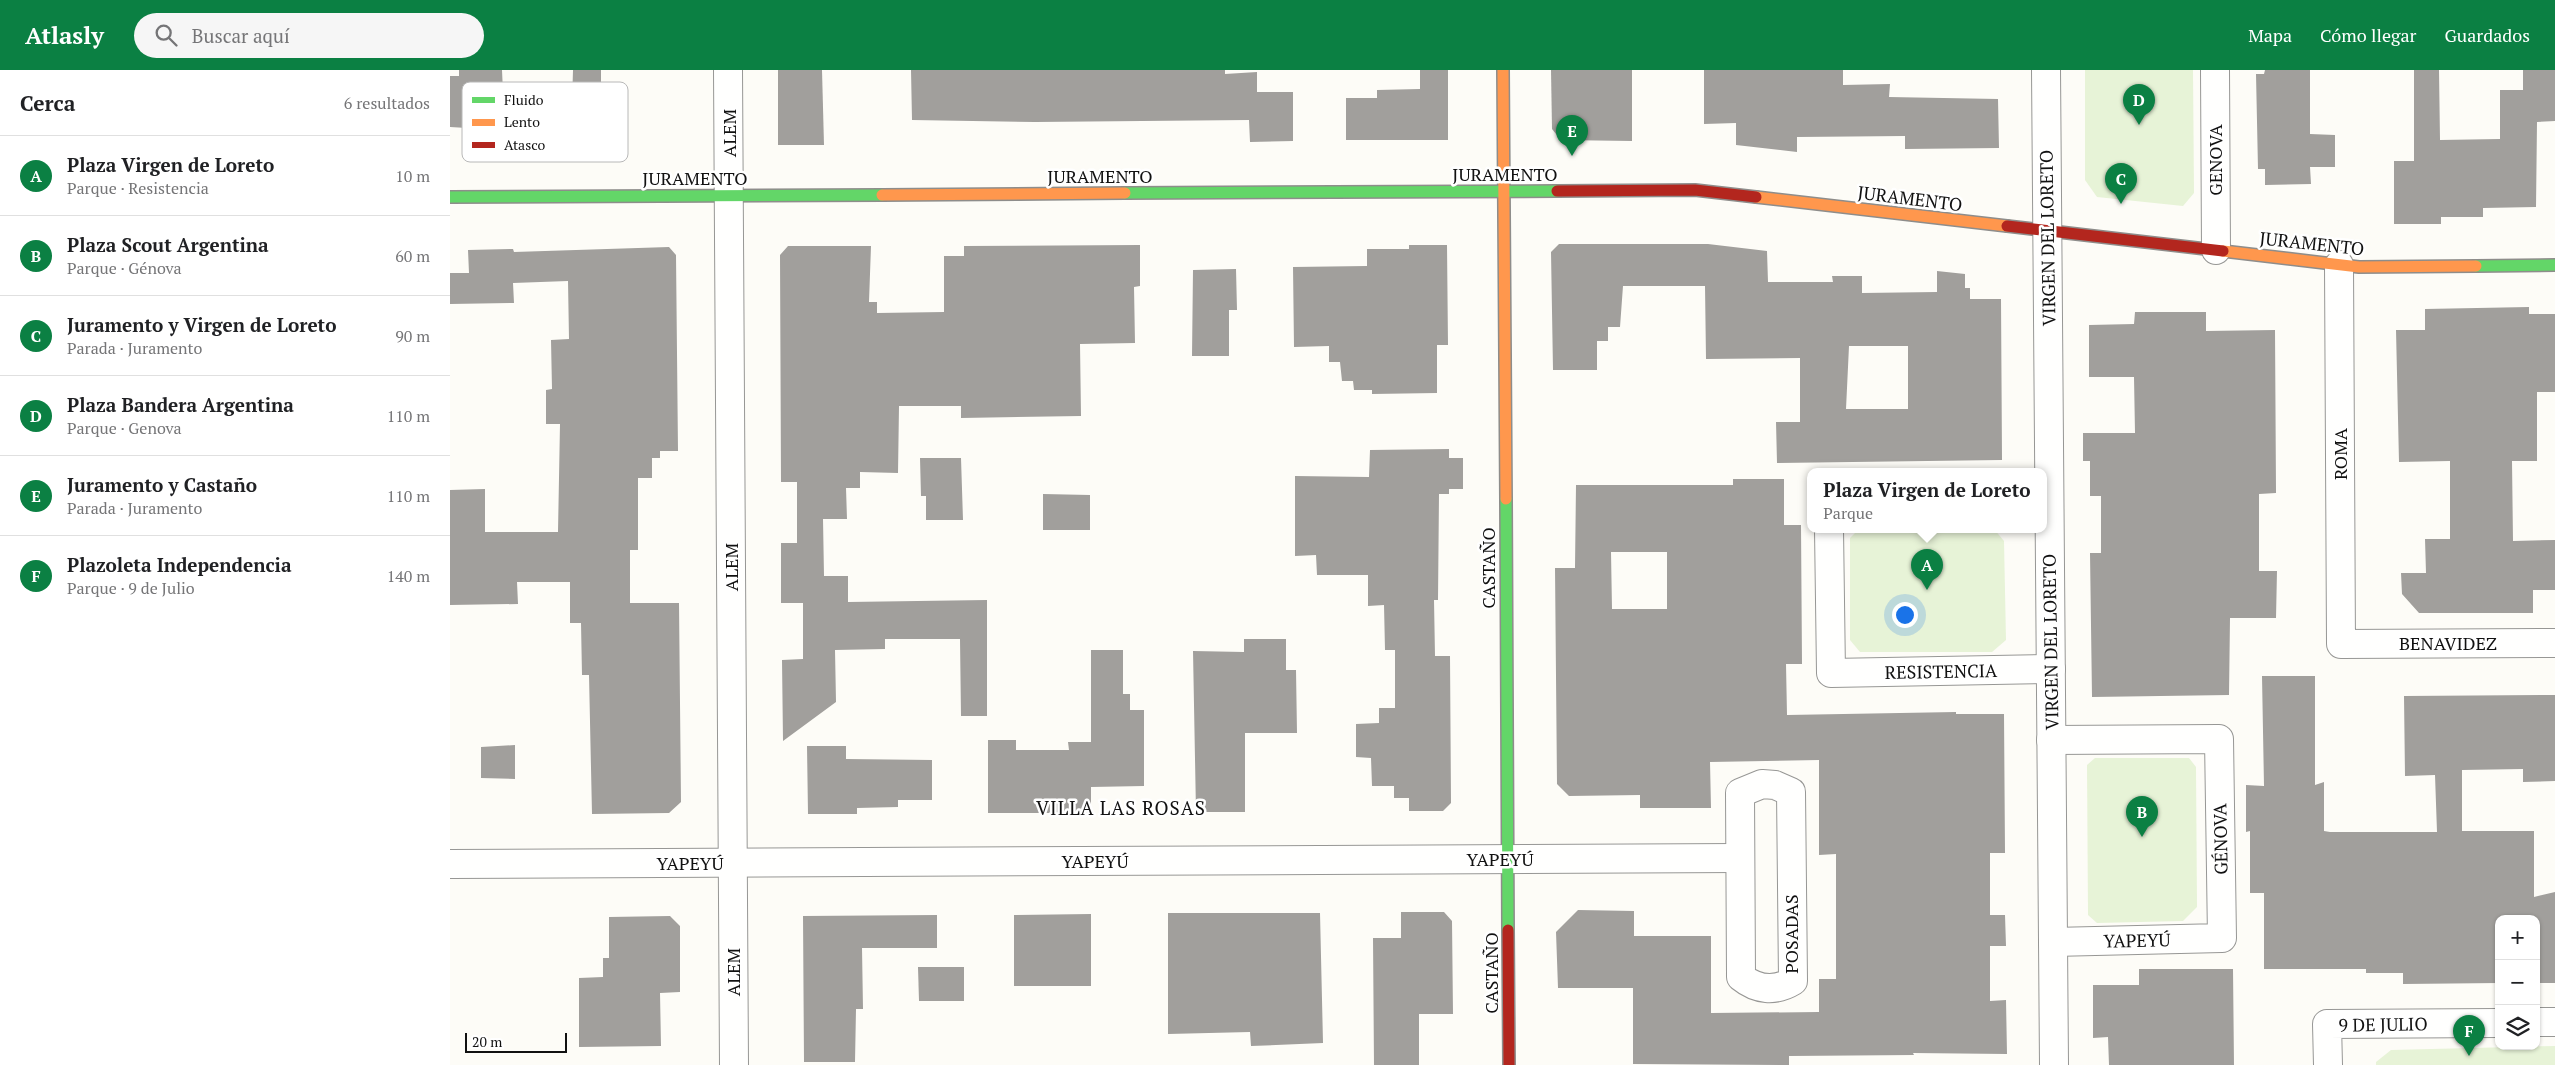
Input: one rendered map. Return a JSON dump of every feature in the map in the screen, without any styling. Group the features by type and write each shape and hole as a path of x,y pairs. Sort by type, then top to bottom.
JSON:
{"street":[{"name":"ALEM","path":"728,70 734,1065"},
{"name":"CASTAÑO","path":"1502,70 1509,1065"},
{"name":"VIRGEN DEL LORETO","path":"2046,70 2046,468"},
{"name":"GENOVA","path":"2215,70 2216,250"},
{"name":"JURAMENTO","path":"450,197 1695,190 2359,267 2555,265"},
{"name":"ROMA","path":"2339,265 2341,644"},
{"name":"RESISTENCIA","path":"1829,533 1831,673 2051,669"},
{"name":"VIRGEN DEL LORETO","path":"2047,533 2051,669 2054,1065"},
{"name":"BENAVIDEZ","path":"2341,644 2555,643"},
{"name":"GÉNOVA","path":"2051,740 2219,739 2222,938"},
{"name":"POSADAS","path":"1762,784 1775,785 1790,792 1792,981 1780,987 1761,988 1742,977 1740,858 1740,793 1762,784"},
{"name":"YAPEYÚ","path":"450,864 1740,858"},
{"name":"YAPEYÚ","path":"2053,942 2222,938"},
{"path":"2540,1022 2555,1022"},
{"name":"9 DE JULIO","path":"2328,1065 2327,1024 2495,1023"}],"green space":[{"path":"2085,70 2193,70 2194,193 2183,206 2097,197 2085,180"},
{"path":"1855,533 1997,533 2004,541 2006,640 1992,652 1860,652 1850,640 1850,538"},
{"path":"2095,758 2189,758 2196,767 2197,907 2183,921 2097,923 2088,915 2087,765"},
{"path":"2540,1046 2555,1046 2555,1065 2376,1065 2376,1062 2391,1050 2495,1047 2495,1050 2540,1050"}],"building":[{"path":"459,70 502,70 503,82 462,82 462,128 450,127 450,76 459,76"},
{"path":"573,70 601,70 601,82 573,82"},
{"path":"778,70 822,70 824,145 778,145"},
{"path":"911,70 1225,70 1225,74 1257,72 1257,92 1293,92 1293,141 1250,142 1249,120 1035,122 912,120"},
{"path":"1420,70 1448,70 1448,140 1346,140 1346,98 1377,98 1377,90 1420,89"},
{"path":"1551,70 1632,70 1632,141 1561,140 1552,129"},
{"path":"1704,70 1843,70 1843,85 1890,84 1889,97 1998,99 1999,148 1905,149 1905,136 1797,137 1797,152 1736,145 1736,123 1704,124"},
{"path":"2265,70 2310,70 2310,134 2335,135 2335,167 2310,167 2311,184 2265,185 2265,169 2258,169 2256,74 2264,74"},
{"path":"2414,70 2439,70 2440,140 2500,139 2500,90 2523,90 2523,70 2555,70 2555,121 2537,122 2536,207 2483,208 2483,217 2441,217 2441,224 2394,224 2394,161 2414,161"},
{"path":"1559,244 1708,244 1767,251 1768,282 1833,282 1832,276 1862,276 1862,293 1937,292 1937,271 1965,274 1965,288 1970,288 1970,299 2001,299 2002,460 1777,463 1776,422 1800,422 1800,358 1706,359 1705,286 1623,286 1620,327 1608,327 1608,341 1597,341 1597,370 1553,370 1551,252","holes":["1849,346 1908,346 1908,409 1846,409"]},
{"path":"1140,245 1140,286 1134,287 1135,343 1080,344 1081,416 961,418 961,406 899,406 898,473 860,472 860,488 846,488 847,519 823,519 824,576 848,576 848,602 987,600 987,716 961,716 960,639 885,639 885,649 835,650 836,702 783,741 782,660 803,659 803,603 781,603 781,543 797,543 797,482 781,482 780,255 788,246 871,246 869,302 877,302 877,313 944,312 944,256 964,256 964,246"},
{"path":"1409,245 1447,245 1448,345 1437,345 1437,393 1372,394 1372,390 1354,390 1353,381 1342,381 1340,362 1329,362 1329,346 1294,347 1293,267 1367,266 1367,249 1409,249"},
{"path":"669,247 676,255 678,451 660,451 660,458 652,458 652,478 638,478 638,550 630,550 630,603 679,603 681,802 669,813 592,814 589,675 582,675 581,623 570,623 570,582 517,582 518,604 450,605 450,490 485,489 485,532 558,532 560,424 546,424 546,390 552,389 551,340 569,339 568,281 513,283 514,303 450,304 450,273 469,273 468,250 513,249 514,252"},
{"path":"1236,269 1237,310 1229,310 1229,356 1192,356 1193,270"},
{"path":"2529,307 2529,314 2555,314 2555,392 2537,392 2537,461 2512,461 2513,541 2555,540 2555,590 2533,590 2533,613 2419,613 2402,594 2401,573 2426,573 2425,539 2450,539 2450,461 2399,462 2396,330 2425,330 2425,309"},
{"path":"2135,312 2206,312 2206,331 2275,330 2276,493 2259,494 2259,571 2277,571 2276,618 2230,618 2229,695 2092,697 2090,553 2101,553 2101,496 2090,496 2090,461 2083,461 2083,433 2135,433 2134,377 2089,377 2089,325 2134,324"},
{"path":"1449,449 1449,458 1463,458 1463,489 1449,489 1449,494 1439,494 1438,600 1434,600 1435,656 1450,656 1451,803 1443,811 1409,811 1409,798 1394,798 1394,786 1372,786 1371,758 1356,757 1356,724 1379,723 1379,708 1395,708 1395,650 1385,650 1384,605 1368,606 1368,575 1317,575 1316,555 1295,556 1295,476 1369,477 1370,450"},
{"path":"920,458 961,458 963,520 926,520 926,496 921,496"},
{"path":"1733,479 1784,479 1784,525 1801,525 1802,664 1786,664 1787,715 1956,712 1956,714 2004,714 2005,853 1990,853 1990,915 2005,915 2006,946 1990,946 1990,1001 2006,1000 2007,1054 1913,1053 1914,1055 1789,1056 1789,1065 1633,1064 1633,988 1558,988 1556,932 1578,910 1634,911 1634,936 1711,936 1711,1013 1819,1012 1819,979 1836,979 1836,854 1819,855 1819,760 1710,762 1711,808 1640,808 1640,795 1569,796 1557,784 1555,568 1575,568 1576,485 1733,485","holes":["1611,552 1667,552 1667,609 1612,609"]},
{"path":"1043,494 1090,495 1090,530 1043,530"},
{"path":"1244,639 1286,639 1286,670 1296,670 1297,733 1245,733 1245,812 1196,812 1193,651 1244,652"},
{"path":"1091,650 1123,650 1123,694 1130,694 1130,710 1144,710 1144,786 1091,787 1091,813 988,813 988,740 1016,740 1016,750 1069,750 1068,742 1091,742"},
{"path":"2262,676 2315,676 2315,785 2324,782 2324,831 2330,832 2437,832 2435,775 2405,776 2404,696 2555,695 2555,781 2523,782 2523,769 2462,770 2462,831 2534,831 2534,897 2555,892 2555,983 2540,983 2540,915 2495,915 2495,983 2403,984 2403,973 2366,973 2366,969 2264,969 2264,893 2250,893 2250,831 2246,832 2246,785 2264,786"},
{"path":"515,745 515,779 481,778 481,747"},
{"path":"807,746 846,746 846,759 932,760 932,800 898,800 898,807 857,808 857,814 808,814"},
{"path":"1401,912 1444,912 1452,921 1453,1014 1419,1014 1419,1065 1374,1065 1373,938 1401,938"},
{"path":"1168,913 1320,913 1323,1043 1251,1046 1250,1032 1168,1034"},
{"path":"1091,914 1091,986 1014,986 1014,915"},
{"path":"937,915 937,948 862,948 863,1009 856,1009 855,1062 804,1062 803,916"},
{"path":"670,916 680,926 680,992 660,993 661,1046 579,1047 579,978 603,977 603,958 609,958 609,917"},
{"path":"918,967 964,967 964,1001 919,1001"},
{"path":"2139,969 2233,969 2234,1065 2109,1065 2108,1037 2093,1038 2093,985 2139,985"}],"traffic: fast":[{"path":"1125,193 1557,191"},
{"path":"450,197 882,195"},
{"path":"2476,266 2555,265"},
{"path":"1506,499 1508,930"}],"traffic: slow":[{"path":"1503,70 1506,499"},
{"path":"882,195 1125,193"},
{"path":"1756,197 2007,226"},
{"path":"2223,251 2359,267 2476,266"}],"traffic: jam":[{"path":"1557,191 1695,190 1756,197"},
{"path":"2007,226 2223,251"},
{"path":"1508,930 1509,1065"}],"place":[{"name":"Plaza Bandera Argentina","path":"2139,125"},
{"name":"Juramento y Castaño","path":"1572,156"},
{"name":"Juramento y Virgen de Loreto","path":"2121,204"},
{"name":"Plaza Virgen de Loreto","path":"1927,590"},
{"name":"Plaza Scout Argentina","path":"2142,837"},
{"name":"Plazoleta Independencia","path":"2469,1056"}],"district":[{"name":"VILLA LAS ROSAS","path":"1121,807"}]}
